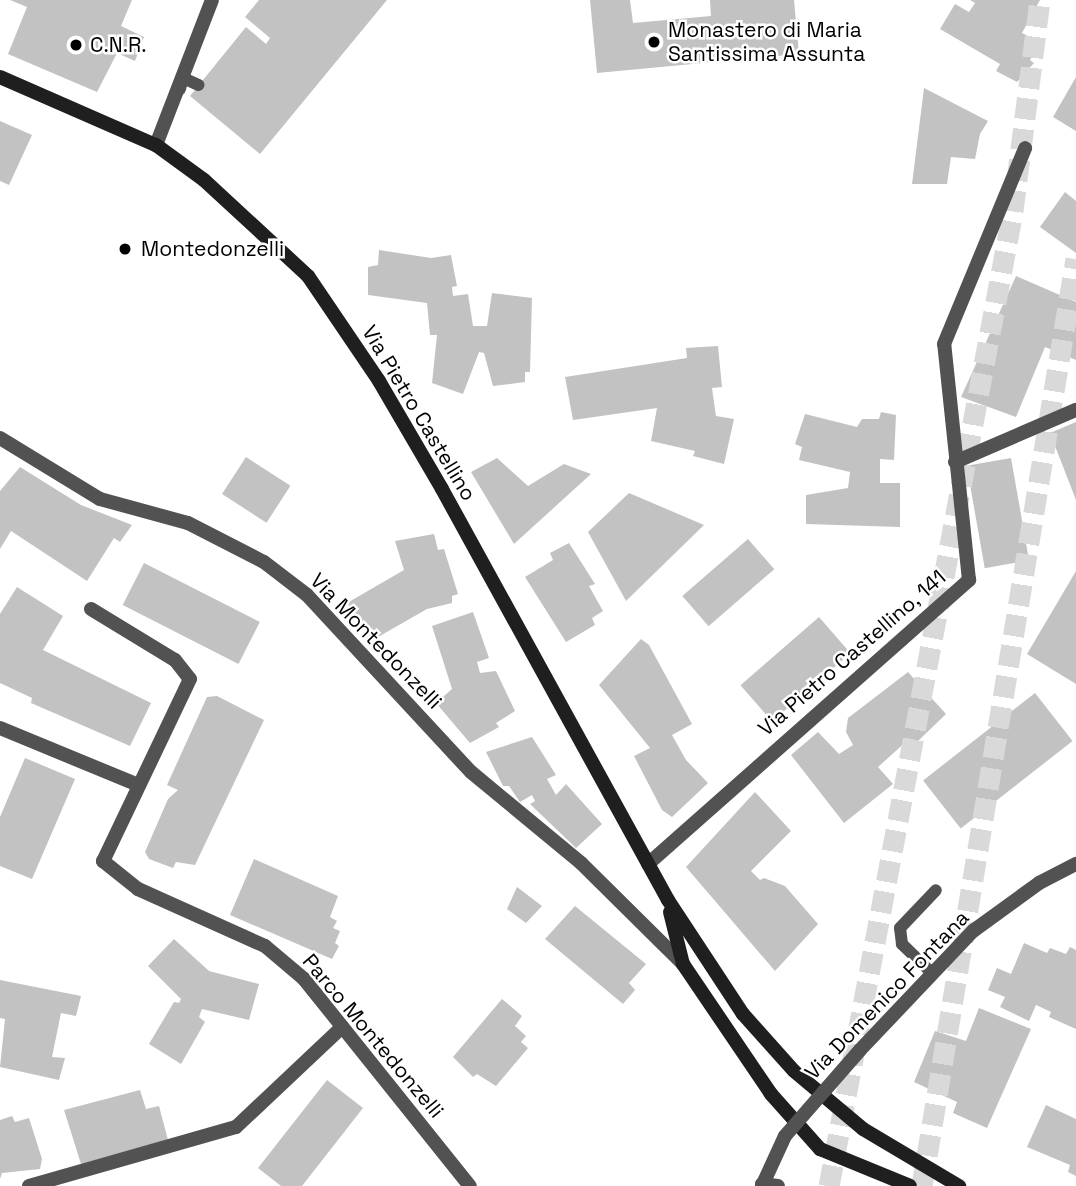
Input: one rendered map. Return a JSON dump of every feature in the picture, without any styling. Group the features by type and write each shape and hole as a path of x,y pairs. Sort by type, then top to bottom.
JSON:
{"street":[{"path":"156,145 212,0"},
{"name":"Via Pietro Castellino","path":"0,77 156,145 204,180 308,276 379,381 442,489 668,900 743,1014 794,1071 863,1129 959,1186"},
{"name":"Via Pietro Castellino, 141","path":"648,864 969,580 944,344 1025,148"},
{"path":"955,461 1076,410"},
{"name":"Via Montedonzelli","path":"0,438 100,499 188,523 264,562 307,596 471,772 581,863"},
{"path":"0,728 138,785 190,679 175,660 91,609"},
{"name":"Parco Montedonzelli","path":"138,785 103,861 138,889 265,946 304,979 470,1186"},
{"name":"Via Pietro Castellino","path":"581,863 683,964 771,1094 820,1149 910,1186"},
{"name":"Via Domenico Fontana","path":"762,1185 785,1136 932,973 973,932 1039,883 1076,864"},
{"name":"Via Pietro Castellino","path":"668,900 683,964"},
{"path":"29,1186 236,1128 342,1027"},
{"path":"762,1185 778,1186"}],"lane":[{"path":"156,145 183,78 199,85"},
{"path":"932,973 902,944 900,928 936,890"}],"building":[{"name":"C.N.R.","path":"10,0 132,0 121,26 144,37 135,61 117,53 97,92 8,54 27,7"},
{"path":"259,0 387,0 260,154 190,96 246,27 266,44 270,38 245,17"},
{"path":"590,0 630,0 633,23 711,16 710,0 794,0 799,54 597,73"},
{"path":"970,0 1040,0 1022,33 1041,43 1030,60 1034,63 1017,82 996,71 1000,64 940,29 955,4 969,12 975,3"},
{"path":"1076,77 1076,131 1053,117"},
{"path":"924,88 988,121 980,134 975,159 951,157 947,184 912,184"},
{"path":"0,121 32,135 9,185 0,181"},
{"path":"1065,192 1076,201 1076,253 1040,227"},
{"path":"379,250 431,258 451,255 457,286 452,287 453,296 468,294 473,326 487,326 492,293 532,298 530,372 525,372 525,382 493,386 484,353 479,352 463,394 432,383 437,335 430,335 427,303 368,295 368,267 378,265"},
{"path":"1016,276 1076,302 1076,360 1045,347 1016,417 961,397"},
{"path":"718,346 722,387 712,388 716,416 734,419 724,464 693,456 695,451 651,441 657,408 573,420 565,377 687,358 686,348"},
{"path":"881,412 896,415 894,460 880,459 880,483 900,483 900,527 806,524 806,495 848,488 850,472 799,460 802,447 795,444 805,414 857,427 862,419 879,419"},
{"path":"1076,422 1076,500 1050,433"},
{"path":"246,457 290,486 266,523 222,494"},
{"path":"497,458 528,486 564,464 591,474 514,544 471,472"},
{"path":"1011,458 1029,560 985,568 967,466"},
{"path":"20,467 81,505 132,525 120,542 114,538 87,581 11,531 0,549 0,491"},
{"path":"629,493 704,525 626,601 588,532"},
{"path":"434,534 438,550 444,549 458,594 452,596 452,603 427,609 371,641 347,603 404,570 395,541"},
{"path":"748,539 774,569 709,626 682,596"},
{"path":"569,543 595,584 589,586 603,611 592,618 595,625 566,642 525,577 553,560 550,553"},
{"path":"144,563 260,622 238,664 123,605"},
{"path":"1076,571 1076,684 1027,654"},
{"path":"17,587 63,616 43,650 151,703 130,746 31,703 32,698 0,683 0,614"},
{"path":"473,612 489,658 477,662 480,673 496,671 515,711 496,723 499,727 470,743 436,703 452,689 432,626"},
{"path":"819,617 850,653 772,721 741,685"},
{"path":"641,639 649,645 692,724 672,735 686,760 708,783 672,817 662,810 634,756 650,748 599,685"},
{"path":"908,672 946,714 916,743 909,739 878,767 893,784 844,823 791,755 818,732 839,754 853,745 846,732 848,718"},
{"path":"1035,693 1073,741 961,828 923,780"},
{"path":"217,696 264,720 195,865 176,862 173,868 149,859 145,852 168,799 178,790 167,785 207,697"},
{"path":"532,737 556,775 547,779 556,795 566,784 602,824 576,848 530,804 535,801 532,795 520,802 509,786 503,786 486,752"},
{"path":"25,758 75,779 32,879 0,866 0,817"},
{"path":"755,792 791,831 751,871 760,880 764,878 785,886 818,924 775,971 686,867"},
{"path":"254,859 338,896 330,917 337,921 333,928 340,931 335,943 339,946 332,959 230,915"},
{"path":"517,887 542,906 526,923 507,909"},
{"path":"575,906 646,964 629,983 635,990 623,1004 545,939"},
{"path":"174,939 209,971 259,984 249,1020 202,1009 199,1017 205,1022 181,1064 149,1044 174,1002 179,1003 181,999 148,966"},
{"path":"1024,943 1047,953 1050,948 1066,954 1070,947 1076,950 1076,1029 1049,1017 1051,1012 1036,1005 1029,1021 1000,1007 1005,997 988,990 997,968 1011,974"},
{"path":"0,980 81,996 76,1016 61,1013 52,1057 65,1058 59,1080 0,1067 5,1019 0,1018"},
{"path":"502,999 522,1016 515,1026 526,1036 521,1042 528,1048 496,1086 477,1074 473,1077 453,1057"},
{"path":"979,1008 1031,1029 987,1128 953,1113 957,1102 914,1082 935,1031 966,1041"},
{"path":"327,1080 363,1108 302,1186 281,1186 258,1168"},
{"path":"140,1090 146,1109 159,1106 168,1140 81,1164 64,1110"},
{"path":"1046,1105 1076,1119 1076,1176 1068,1172 1070,1165 1027,1147"},
{"path":"12,1116 15,1122 29,1118 42,1159 40,1169 2,1173 0,1179 0,1120"}],"tunnel":[{"path":"829,1186 1013,211 1040,0"},
{"path":"922,1186 1076,259"}],"place":[{"name":"Monastero di Maria Santissima Assunta","path":"654,42"},
{"name":"C.N.R.","path":"76,45"},
{"name":"Montedonzelli","path":"125,249"}]}
